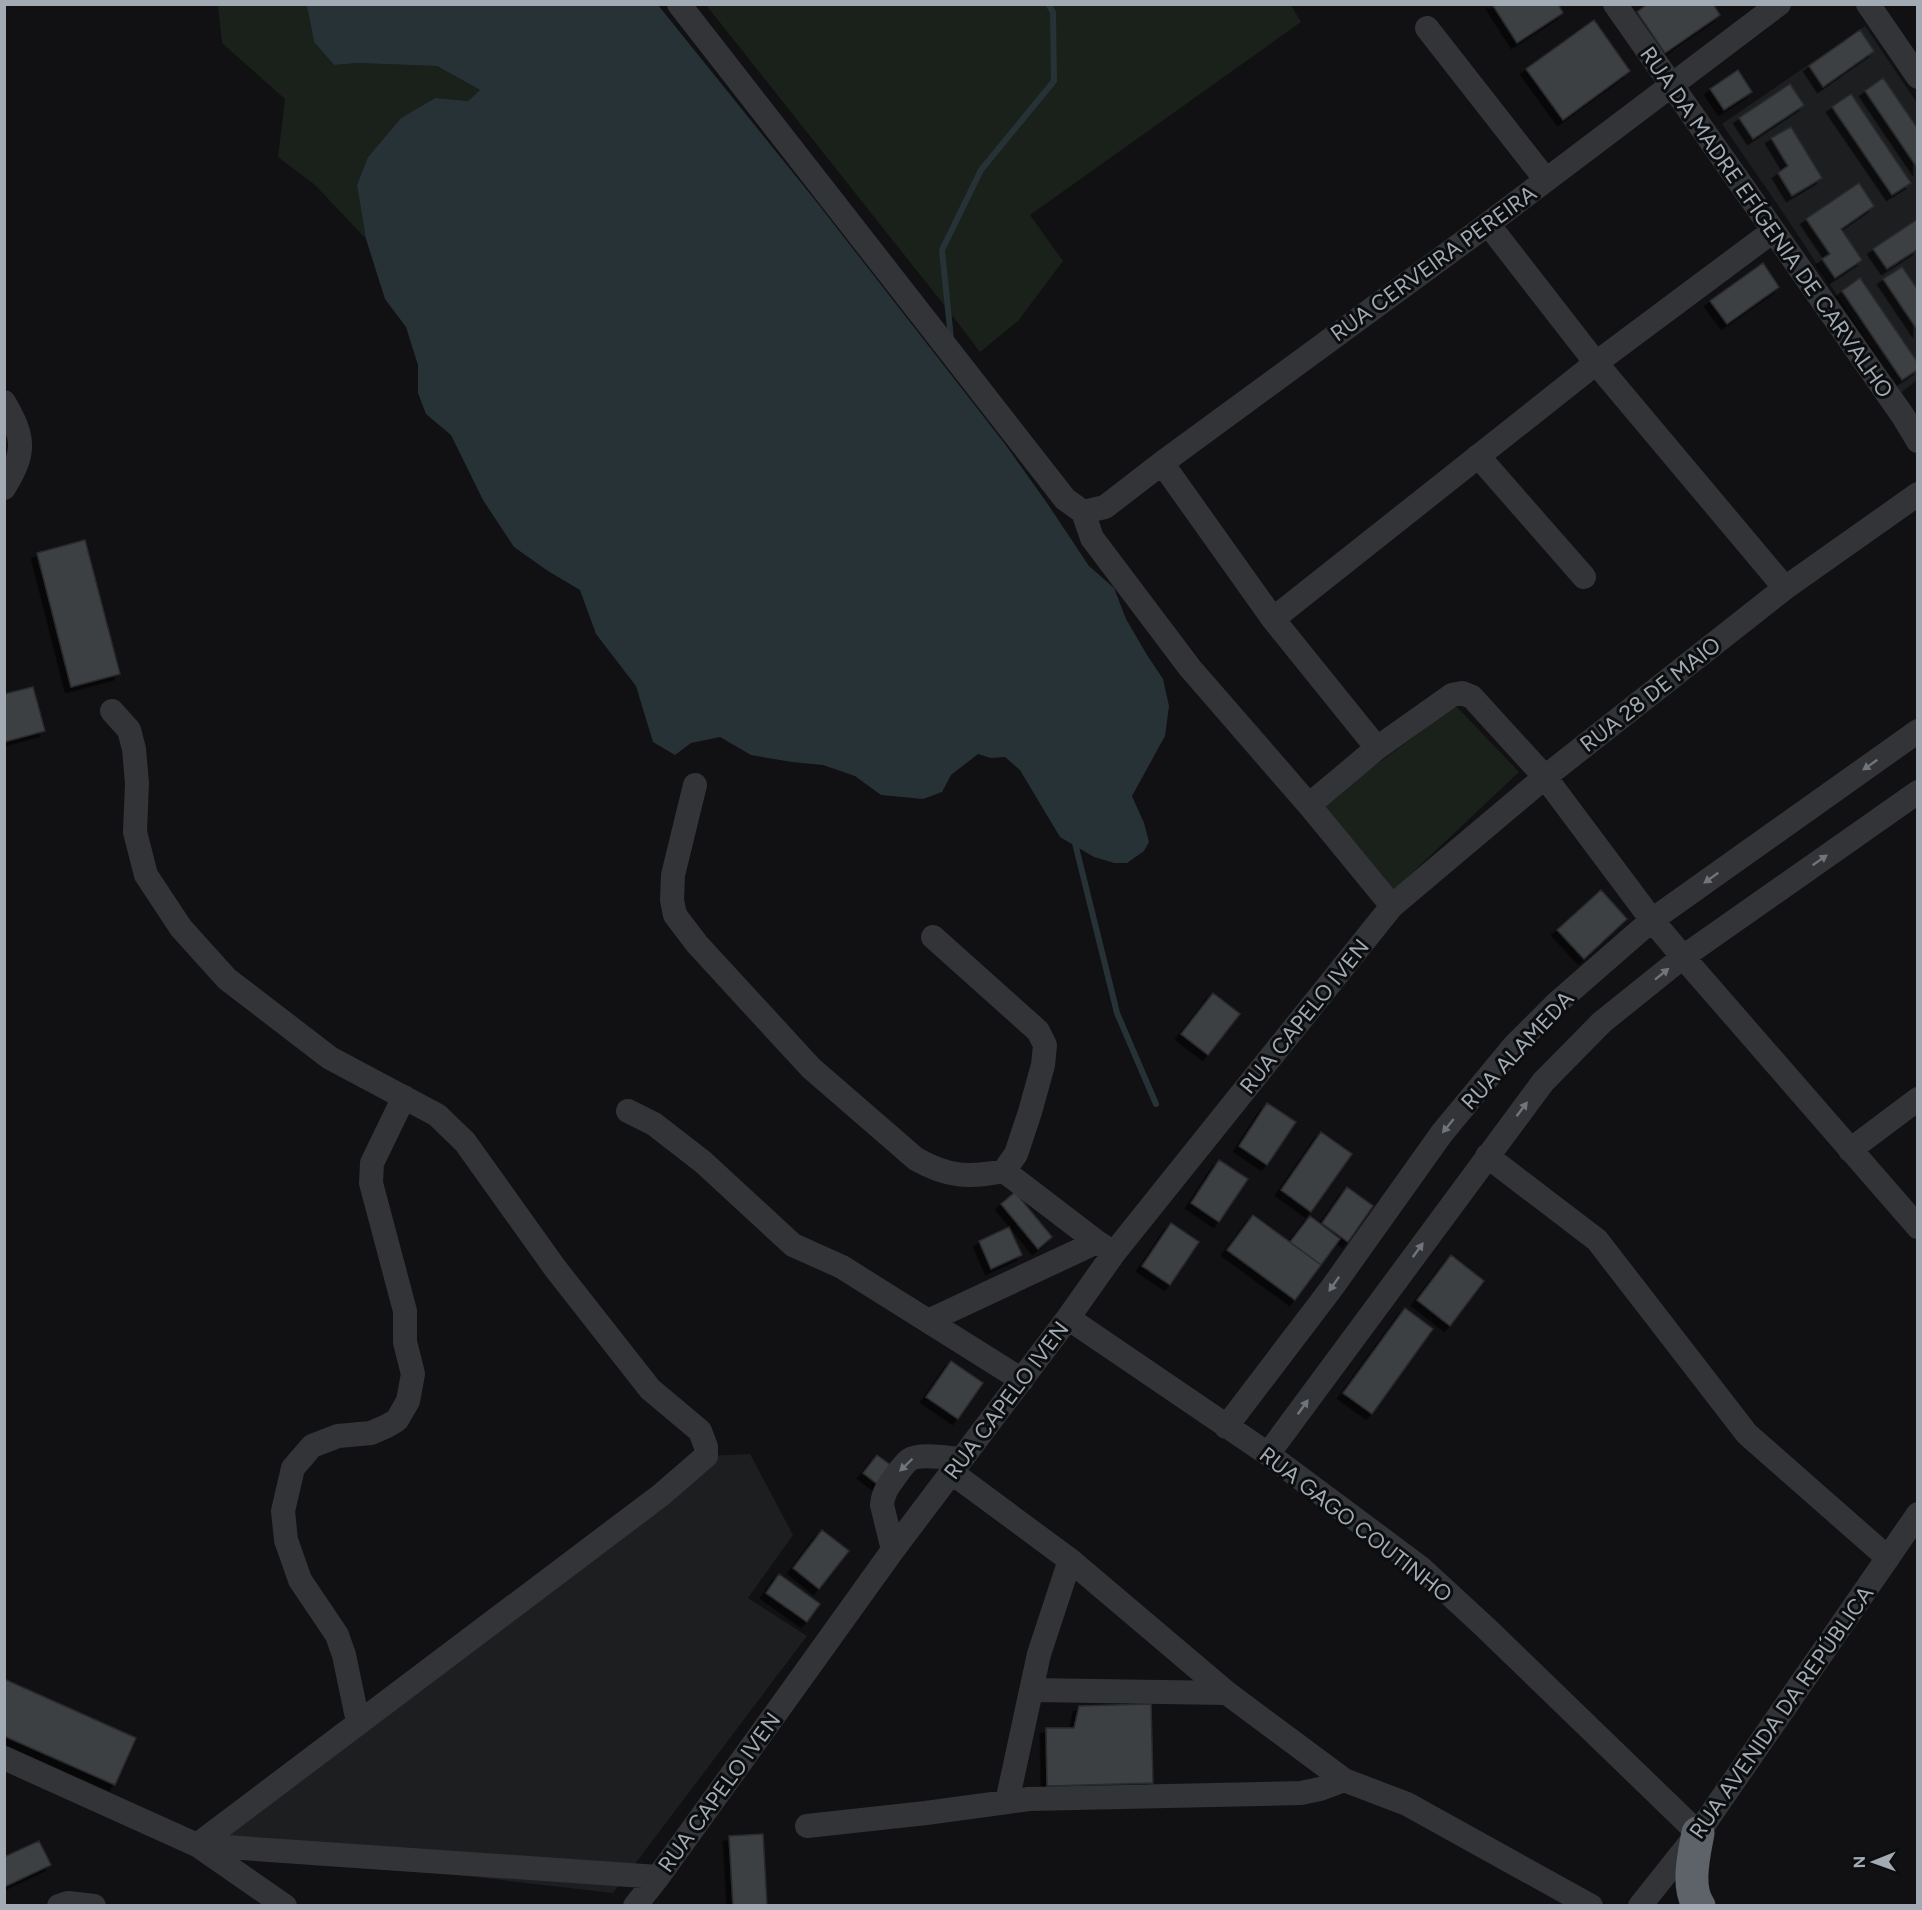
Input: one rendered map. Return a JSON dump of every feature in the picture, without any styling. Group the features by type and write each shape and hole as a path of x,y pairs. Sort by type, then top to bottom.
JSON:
{"highway":[{"path":"1698,1833 1694,1854 1693,1883 1694,1898 1699,1905"}],"street":[{"path":"679,4 1065,499 1083,512 1092,538 1190,668 1309,805 1392,906"},
{"name":"RUA DA MADRE EFÍGENIA DE CARVALHO","path":"1615,4 1773,231 1910,410 1917,441"},
{"name":"RUA CERVEIRA PEREIRA","path":"1083,512 1105,507 1488,224 1779,4"},
{"path":"1868,4 1917,77"},
{"path":"1427,28 1546,180"},
{"path":"1488,224 1596,363 1785,588"},
{"path":"1273,619 1596,363 1773,231"},
{"path":"4,402 14,418 22,440 18,465 4,488"},
{"path":"1478,456 1584,577"},
{"path":"1162,463 1273,619 1377,748"},
{"name":"RUA 28 DE MAIO","path":"1392,906 1545,777 1785,588 1917,494"},
{"path":"1309,805 1377,748 1452,695 1462,693 1472,697 1545,777 1652,920 1683,957 1917,1227"},
{"path":"112,711 129,730 134,750 135,832 146,875 182,928 227,979 290,1028 330,1058 437,1115 465,1142 555,1268 650,1389 700,1431 706,1447 706,1456 661,1495 196,1845"},
{"name":"RUA ALAMEDA","path":"1226,1427 1331,1289 1442,1133 1514,1046 1558,1002 1652,920 1917,731"},
{"path":"695,785 673,875 672,900 675,915 696,944 811,1068 916,1159 935,1169 956,1175 979,1176 1004,1171 1016,1154 1030,1112 1043,1065 1045,1045 1038,1031 933,937"},
{"name":"RUA ALAMEDA","path":"1268,1454 1550,1074 1602,1022 1683,957 1917,792"},
{"name":"RUA CAPELO IVEN","path":"635,1905 658,1877 893,1550 1068,1318 1106,1247 1392,906"},
{"path":"358,1722 344,1655 337,1635 300,1580 286,1540 283,1511 293,1468 312,1446 338,1436 370,1433 387,1426 397,1420 408,1401 413,1374 405,1342 405,1311 371,1183 372,1163 404,1097"},
{"path":"1850,1150 1917,1099"},
{"path":"628,1111 654,1124 704,1162 793,1245 842,1267 1022,1380"},
{"path":"1487,1156 1597,1240 1747,1434 1888,1558"},
{"path":"1004,1171 1106,1247"},
{"path":"928,1321 1106,1247"},
{"name":"RUA GAGO COUTINHO","path":"1068,1318 1268,1454 1421,1568 1698,1833"},
{"path":"893,1550 882,1505 885,1490 907,1461 914,1457 922,1456 956,1466 1227,1693 1344,1780 1407,1804 1591,1905"},
{"name":"RUA AVENIDA DA REPÚBLICA","path":"1640,1905 1698,1833 1917,1514"},
{"path":"1007,1802 1039,1654 1070,1560"},
{"path":"1032,1690 1227,1693"},
{"path":"4,1758 196,1845 285,1905"},
{"path":"807,1826 1029,1799 1300,1792 1320,1789 1344,1780"},
{"path":"196,1845 658,1877"},
{"path":"59,1905 68,1903 94,1905"}],"shaded area":[{"path":"218,5 306,5 314,42 334,65 357,63 437,66 480,90 468,101 435,98 401,118 368,157 357,185 366,239 315,185 278,157 285,99 222,43"},
{"path":"306,5 658,5 815,200 1005,444 1089,566 1114,588 1126,619 1163,679 1169,706 1165,736 1132,796 1144,823 1149,842 1144,851 1127,863 1114,863 1094,857 1060,837 1020,770 1005,757 991,758 978,754 951,775 942,792 923,799 881,795 855,776 823,765 751,755 720,737 691,743 675,755 653,742 636,686 596,634 580,590 514,547 483,500 451,435 426,414 418,393 418,365 406,327 385,299 366,239 357,185 368,157 401,118 435,98 468,101 480,90 437,66 357,63 334,65 314,42"},
{"path":"706,5 1291,5 1301,22 1030,215 1063,261 1018,321 980,352"},
{"path":"1865,26 1917,103 1917,380 1901,393 1722,124"},
{"path":"1456,706 1519,772 1393,891 1320,806"},
{"path":"750,1454 793,1535 748,1598 807,1636 613,1893 197,1845 706,1456"}],"building":[{"path":"1492,4 1558,4 1563,13 1517,43"},
{"path":"1648,4 1713,4 1720,15 1665,53 1637,12"},
{"path":"1594,20 1630,71 1563,120 1526,69"},
{"path":"1860,30 1874,51 1823,87 1809,66"},
{"path":"1738,70 1752,92 1724,110 1710,89"},
{"path":"1883,78 1918,129 1918,169 1865,91"},
{"path":"1790,84 1804,105 1753,139 1739,118"},
{"path":"1851,94 1911,183 1892,195 1832,107"},
{"path":"1791,127 1822,178 1792,196 1778,173 1788,166 1771,138"},
{"path":"1859,183 1874,206 1841,229 1862,260 1835,278 1822,259 1830,254 1806,219"},
{"path":"1918,219 1918,249 1887,269 1873,249"},
{"path":"1763,263 1779,287 1727,324 1710,301"},
{"path":"1902,267 1918,290 1918,331 1883,279"},
{"path":"1860,278 1918,363 1918,369 1902,380 1842,291"},
{"path":"85,540 120,674 71,687 37,553"},
{"path":"33,687 45,731 4,742 4,694"},
{"path":"1601,890 1627,919 1584,959 1557,930"},
{"path":"1213,993 1240,1014 1208,1055 1181,1034"},
{"path":"1267,1103 1296,1122 1267,1165 1239,1146"},
{"path":"1321,1132 1352,1154 1311,1212 1281,1190"},
{"path":"1219,1160 1248,1179 1219,1222 1191,1203"},
{"path":"1347,1187 1373,1206 1348,1242 1322,1223"},
{"path":"1015,1192 1052,1237 1038,1249 1001,1204"},
{"path":"1253,1215 1321,1265 1295,1300 1227,1250"},
{"path":"1310,1216 1340,1239 1321,1265 1290,1242"},
{"path":"1171,1223 1199,1242 1170,1285 1142,1266"},
{"path":"1009,1227 1022,1255 991,1269 979,1241"},
{"path":"1451,1255 1484,1281 1450,1326 1417,1300"},
{"path":"1405,1308 1433,1329 1372,1414 1343,1393"},
{"path":"951,1361 983,1383 958,1419 926,1397"},
{"path":"877,1455 908,1478 894,1497 863,1473"},
{"path":"822,1530 849,1551 819,1589 793,1568"},
{"path":"779,1574 820,1604 807,1622 766,1593"},
{"path":"4,1679 136,1738 115,1785 4,1736"},
{"path":"1151,1704 1153,1783 1047,1786 1046,1728 1074,1728 1079,1706"},
{"path":"763,1834 767,1906 733,1906 729,1836"},
{"path":"39,1841 51,1865 4,1887 4,1857"}],"waterway":[{"path":"951,339 942,250 981,170 1054,81 1053,12 1048,4"},
{"path":"1074,839 1117,1013 1156,1104"}]}
